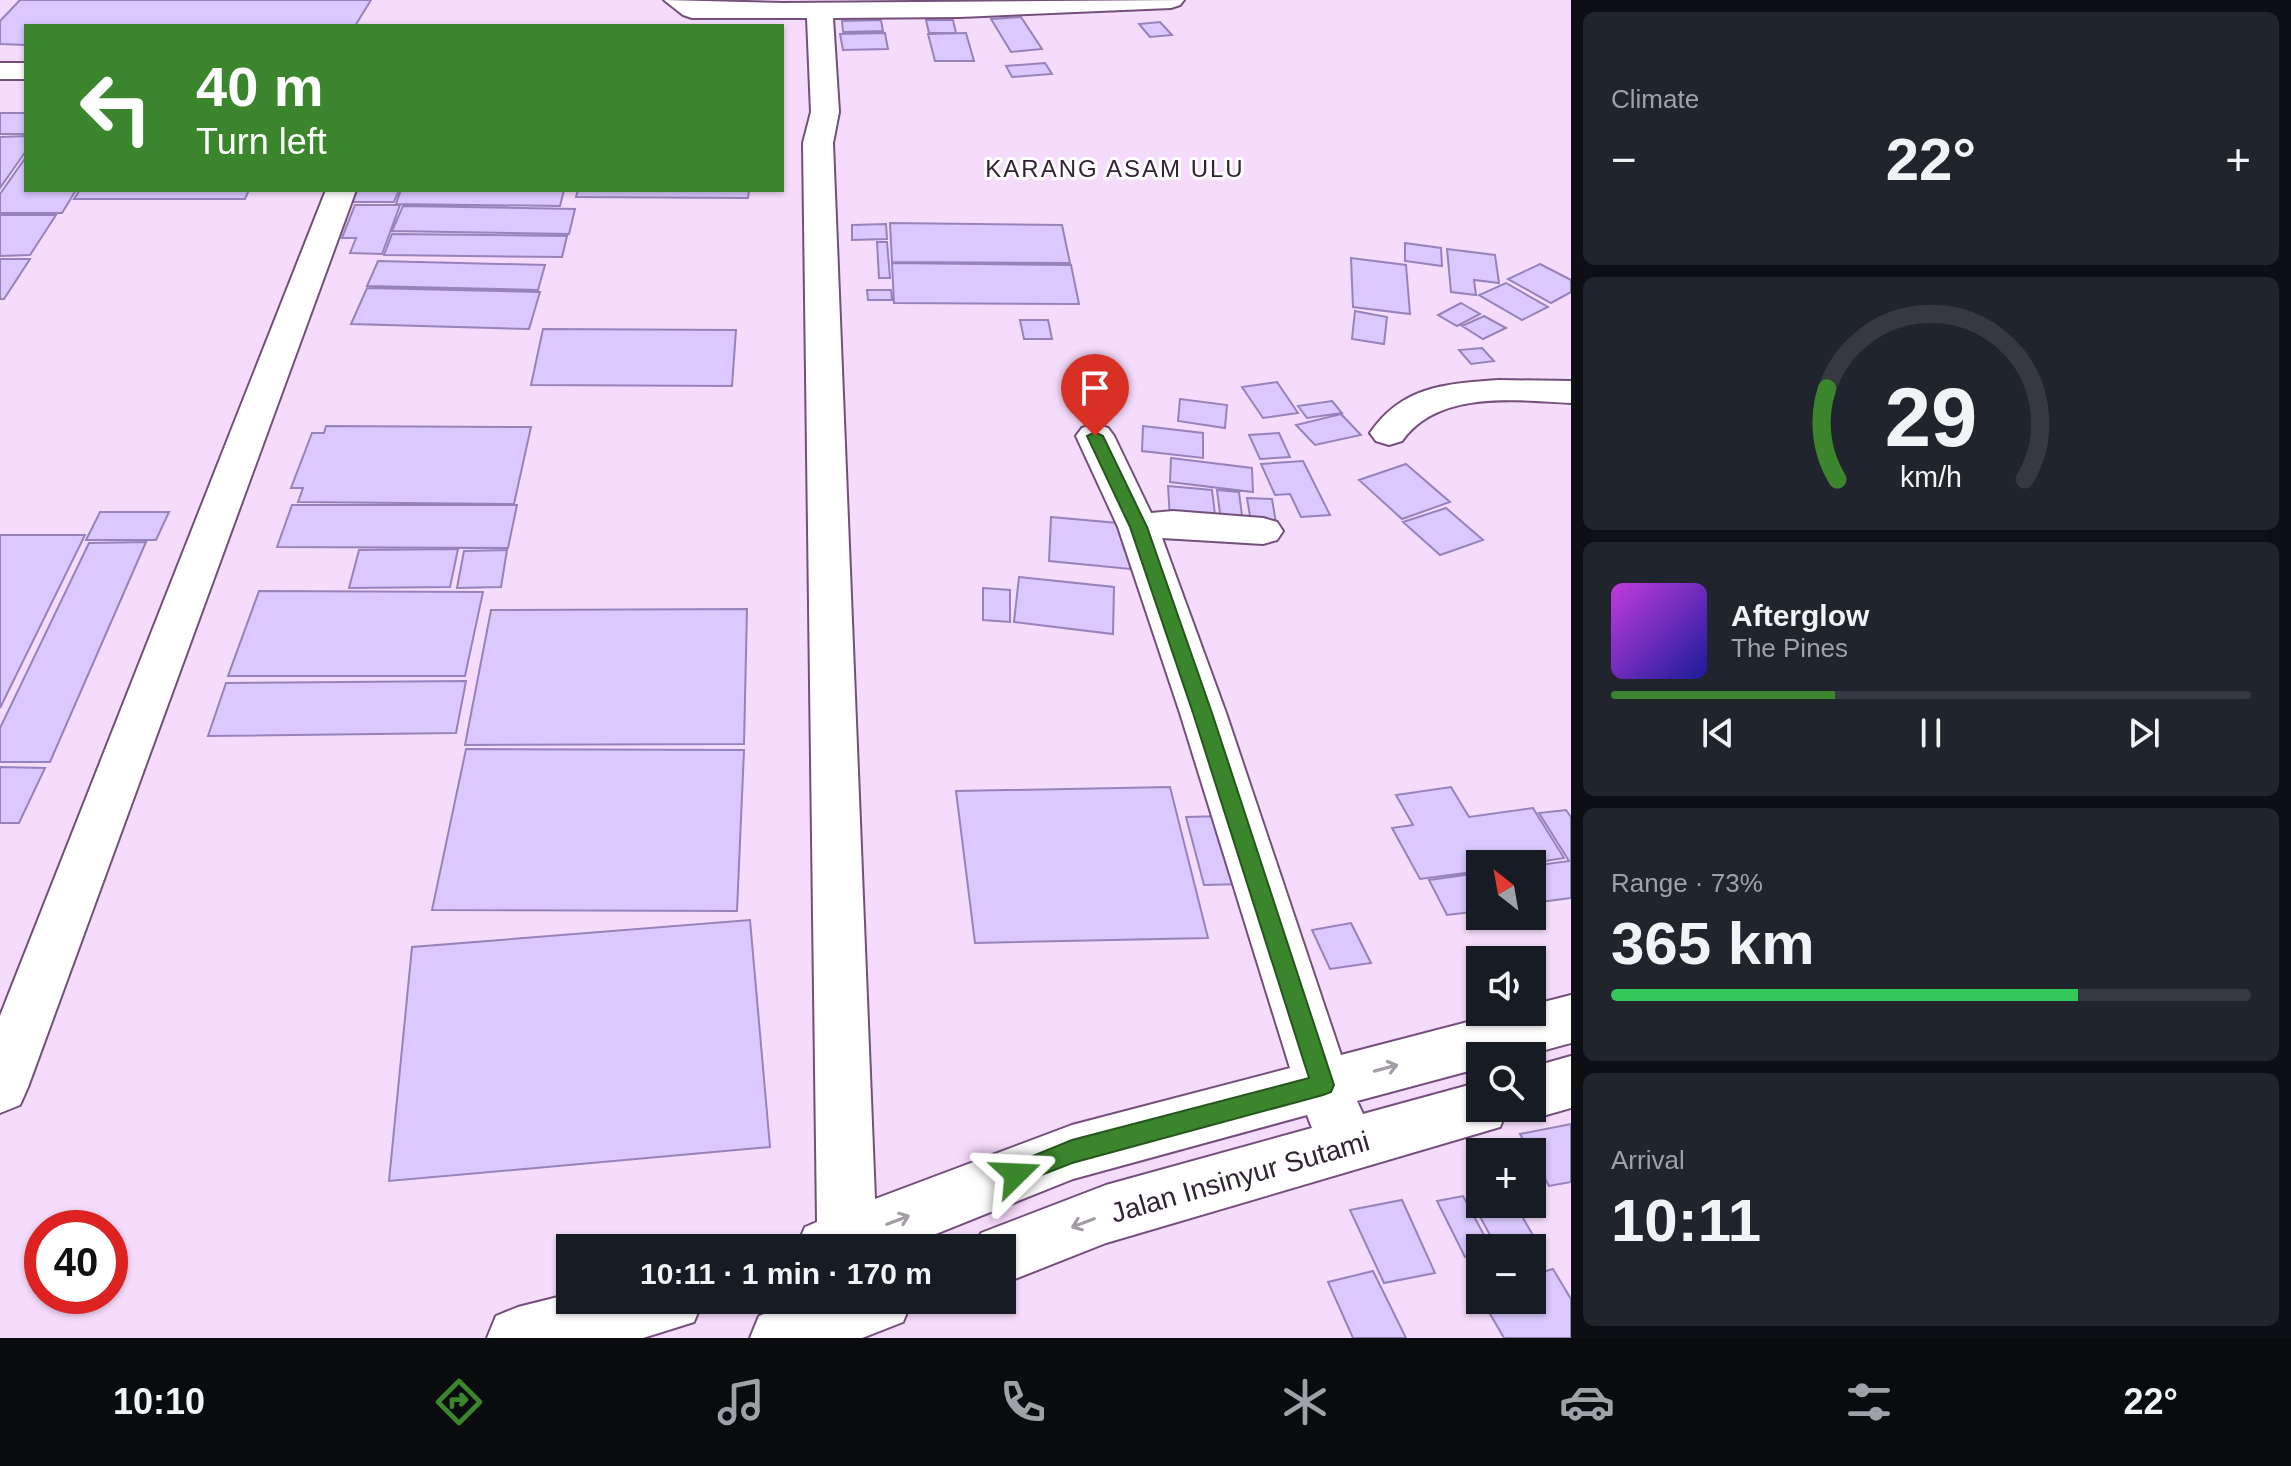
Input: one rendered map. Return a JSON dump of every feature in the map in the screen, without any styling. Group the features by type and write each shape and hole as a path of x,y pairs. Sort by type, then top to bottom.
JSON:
{"street":[{"path":"677,0 682,7 692,10 1171,0"},
{"path":"795,7 825,112 818,143 836,1234"},
{"path":"0,71 24,71"},
{"path":"0,1087 340,192"},
{"path":"1389,433 1395,419 1416,406 1469,393 1528,389 1571,392"},
{"path":"1095,436 1138,527 1203,713 1323,1085 1347,1146"},
{"path":"1138,527 1173,524 1263,531"},
{"path":"862,1234 1072,1152 1571,1019"},
{"path":"1546,1089 1571,1082"},
{"name":"Jalan Insinyur Sutami","path":"1016,1249 1106,1214 1466,1112"},
{"path":"518,1338 615,1314"},
{"path":"781,1338 844,1314"}],"building":[{"path":"20,0 371,0 356,24 24,24 24,45 0,44 0,21"},
{"path":"1021,17 1042,49 1011,52 991,19"},
{"path":"881,20 883,31 843,32 842,21"},
{"path":"926,20 953,20 956,33 929,33"},
{"path":"1160,22 1172,35 1150,37 1139,24"},
{"path":"885,33 888,49 843,50 840,34"},
{"path":"966,33 974,61 935,61 928,34"},
{"path":"1045,63 1052,74 1012,77 1006,66"},
{"path":"0,113 24,113 24,134 0,134"},
{"path":"24,136 24,154 0,188 0,137"},
{"path":"24,160 24,192 75,192 62,213 0,213 0,194"},
{"path":"79,192 248,192 245,199 74,199"},
{"path":"354,192 398,192 394,202 350,202"},
{"path":"400,192 564,192 560,206 396,204"},
{"path":"577,192 749,192 748,198 576,197"},
{"path":"355,205 400,205 382,254 350,253 356,238 342,238"},
{"path":"403,206 575,209 569,234 392,231"},
{"path":"0,215 56,215 30,255 0,256"},
{"path":"890,223 1062,225 1070,263 892,262"},
{"path":"886,224 887,239 852,240 852,225"},
{"path":"392,234 567,236 562,257 384,255"},
{"path":"877,242 887,242 890,278 879,278"},
{"path":"1405,243 1441,248 1442,266 1405,261"},
{"path":"1447,249 1495,255 1499,283 1474,280 1476,295 1451,292"},
{"path":"1351,258 1406,265 1410,314 1353,307"},
{"path":"0,259 30,259 4,299 0,299"},
{"path":"378,261 545,265 538,290 367,286"},
{"path":"892,263 1071,265 1079,304 894,303"},
{"path":"1540,264 1571,280 1571,292 1551,303 1508,279"},
{"path":"1506,283 1548,307 1522,320 1479,295"},
{"path":"367,288 540,292 529,329 351,324"},
{"path":"867,290 891,290 892,300 868,300"},
{"path":"1461,303 1480,314 1457,326 1438,315"},
{"path":"1355,311 1387,317 1384,344 1352,339"},
{"path":"1484,316 1506,328 1483,339 1462,326"},
{"path":"1020,320 1048,320 1052,339 1024,339"},
{"path":"543,329 736,330 732,386 531,385"},
{"path":"1482,348 1494,361 1471,364 1459,350"},
{"path":"1277,382 1298,413 1263,418 1242,387"},
{"path":"1180,399 1227,405 1225,428 1178,421"},
{"path":"1332,401 1342,413 1307,418 1298,406"},
{"path":"1341,414 1361,435 1315,445 1296,425"},
{"path":"326,426 531,427 514,504 298,502 303,488 291,488 312,433 324,433"},
{"path":"1143,426 1203,433 1203,458 1142,451"},
{"path":"1279,433 1290,457 1260,459 1249,435"},
{"path":"1171,458 1252,468 1253,492 1170,482"},
{"path":"1303,461 1330,515 1301,517 1290,494 1275,495 1261,464"},
{"path":"1406,464 1450,502 1402,519 1359,480"},
{"path":"1168,486 1212,490 1216,523 1170,519"},
{"path":"1217,490 1239,492 1243,524 1221,522"},
{"path":"1247,498 1272,499 1276,523 1251,522"},
{"path":"292,505 517,505 508,548 277,547"},
{"path":"1446,508 1483,540 1440,555 1403,522"},
{"path":"100,512 169,512 156,540 86,540"},
{"path":"1051,517 1129,524 1130,569 1049,561"},
{"path":"0,535 85,535 0,708"},
{"path":"146,542 50,762 0,762 0,728 89,543"},
{"path":"458,549 450,587 349,588 359,550"},
{"path":"507,550 501,587 457,588 464,551"},
{"path":"1019,577 1114,587 1113,634 1014,622"},
{"path":"983,588 1010,590 1010,622 983,620"},
{"path":"259,591 483,592 465,676 228,676"},
{"path":"747,609 744,744 465,745 491,610"},
{"path":"466,681 456,733 208,736 226,683"},
{"path":"466,749 744,750 737,911 432,910"},
{"path":"0,767 45,768 19,823 0,823"},
{"path":"1170,787 1208,938 975,943 956,791"},
{"path":"1451,787 1469,817 1533,808 1564,858 1546,861 1546,850 1466,850 1466,873 1420,879 1392,828 1413,825 1396,795"},
{"path":"1566,810 1571,817 1571,898 1546,901 1546,864 1569,861 1539,813"},
{"path":"1225,816 1243,884 1204,885 1186,817"},
{"path":"1466,875 1466,913 1447,915 1429,880"},
{"path":"750,920 770,1147 389,1181 412,947"},
{"path":"1351,923 1371,963 1330,969 1312,930"},
{"path":"1571,1124 1571,1182 1549,1186 1546,1181 1546,1138 1522,1138 1520,1134"},
{"path":"1463,1196 1466,1218 1475,1218 1483,1234 1466,1234 1466,1257 1465,1257 1437,1201"},
{"path":"1402,1200 1435,1273 1384,1283 1350,1210"},
{"path":"1481,1218 1523,1218 1532,1234 1489,1234"},
{"path":"1553,1269 1571,1299 1571,1338 1504,1338 1490,1314 1546,1314 1546,1271"},
{"path":"1373,1271 1406,1338 1353,1338 1328,1282"}],"district":[{"name":"KARANG ASAM ULU","path":"1115,168"}],"route":[{"path":"1016,1174 1072,1152 1323,1085 1203,713 1138,527 1095,436"}]}
